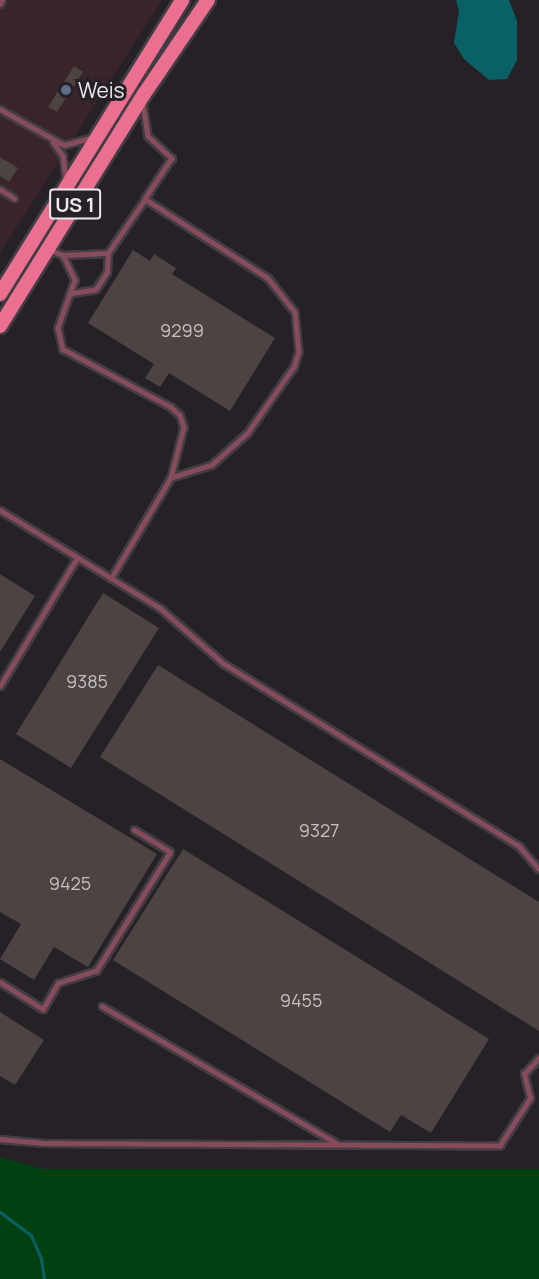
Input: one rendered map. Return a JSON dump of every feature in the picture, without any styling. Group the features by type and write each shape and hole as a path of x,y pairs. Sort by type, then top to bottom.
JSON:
{"main road":[{"name":"US 1","path":"0,294 97,133 182,0"},
{"name":"US 1","path":"0,326 143,96 208,0"}],"lane":[{"path":"72,293 96,289 107,272 108,253 172,158 148,136 143,96"},
{"path":"0,110 53,142 75,145 97,133"},
{"path":"53,142 64,159 66,186"},
{"path":"0,189 14,198"},
{"path":"145,199 267,278 295,312 300,335 294,367 248,433 212,465 171,478"},
{"path":"48,249 63,255 108,253"},
{"path":"63,255 73,270 72,293 58,328 63,349 180,415 183,442 171,478 111,579"},
{"path":"0,510 159,608 223,663 519,846 539,869"},
{"path":"0,686 77,558"},
{"path":"0,982 43,1009 58,983 96,971 170,852 134,830"},
{"path":"102,1006 339,1144"},
{"path":"0,1139 44,1143 500,1144 530,1098 524,1074 539,1058"}],"shaded area":[{"path":"0,0 162,0 0,253"}],"green space":[{"path":"0,1157 43,1169 539,1169 539,1279 0,1279"}],"water":[{"path":"456,0 509,0 517,21 517,60 507,79 489,80 464,59 454,43 459,11"}],"building":[{"name":"Weis","path":"74,66 83,72 57,112 48,107"},
{"path":"0,157 18,168 9,182 0,176"},
{"path":"133,250 150,261 154,254 176,268 172,274 275,338 230,411 169,373 160,387 145,378 154,364 88,323"},
{"path":"0,574 35,596 0,652"},
{"path":"103,593 159,628 71,768 16,734"},
{"path":"158,665 539,902 539,1031 100,757"},
{"path":"0,759 157,854 88,967 54,947 34,980 0,959 21,924 0,912"},
{"path":"183,849 489,1039 431,1133 401,1115 390,1132 113,960"},
{"path":"0,1012 44,1040 15,1085 0,1076"}],"waterway":[{"path":"0,1212 31,1235 41,1258 44,1279"}],"place":[{"name":"Weis","path":"66,90"}]}
